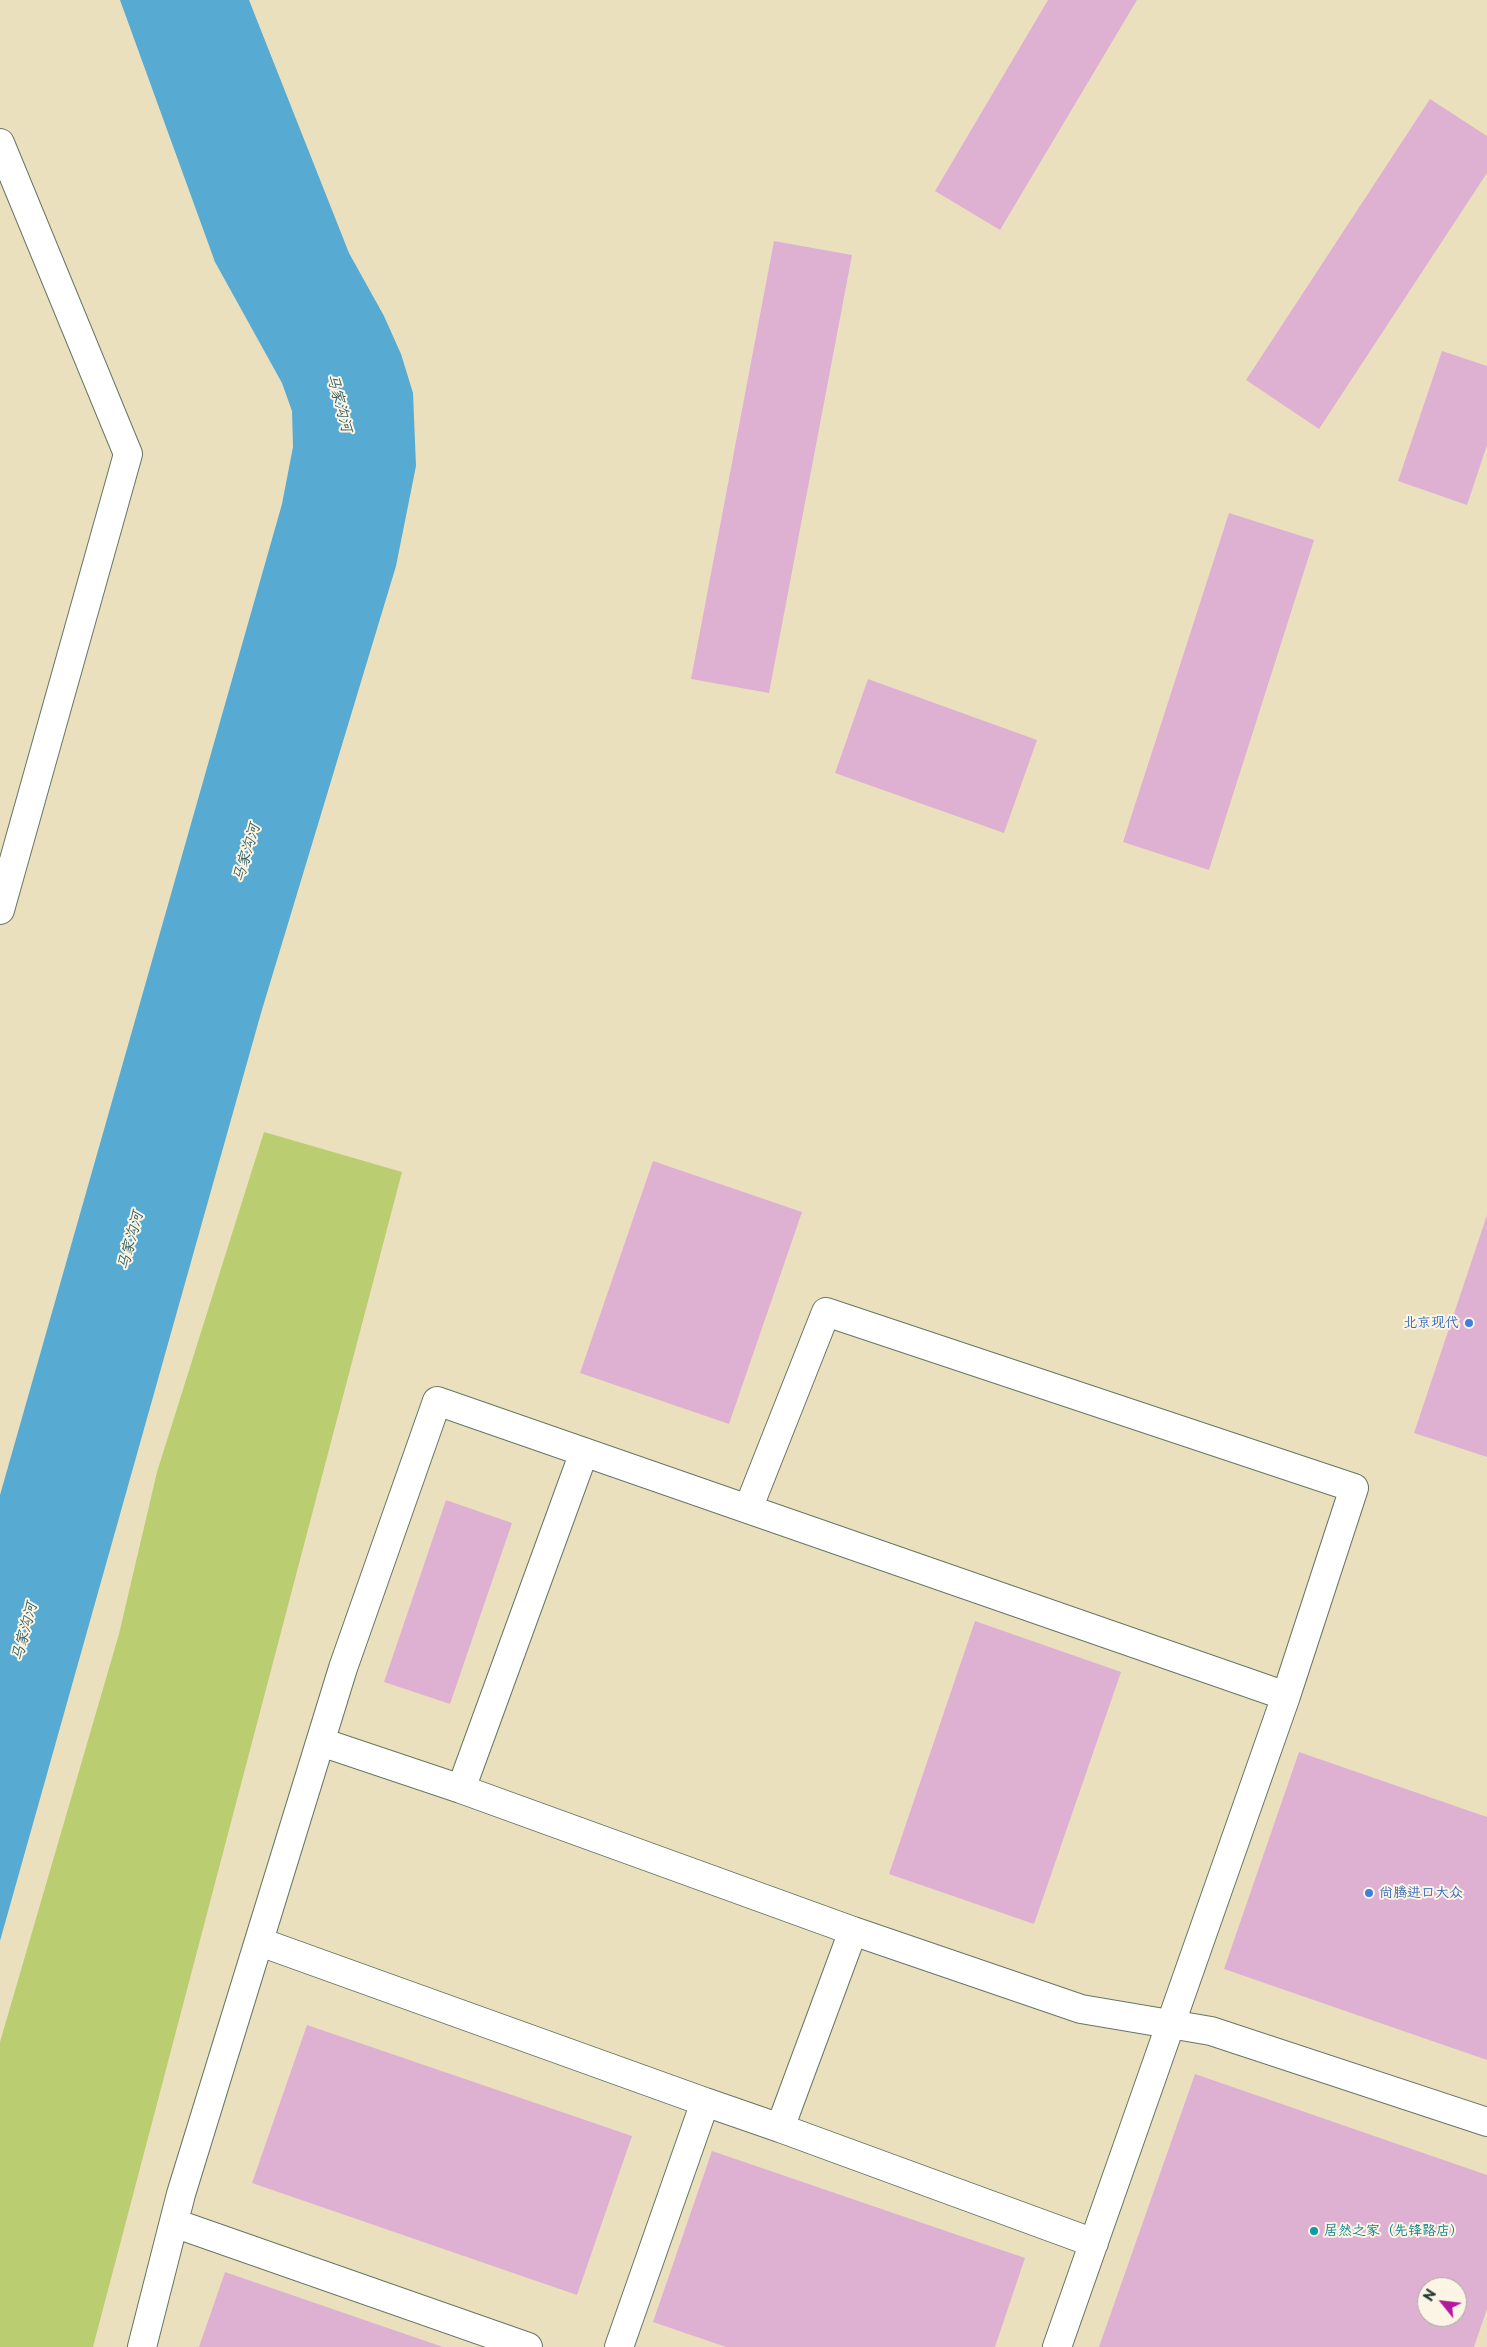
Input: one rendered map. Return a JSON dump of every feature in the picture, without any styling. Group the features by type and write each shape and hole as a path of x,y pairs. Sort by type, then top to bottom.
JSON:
{"street":[{"path":"0,143 128,454 0,910"},
{"path":"748,1509 826,1312 1354,1488 1286,1696 1057,2347"},
{"path":"142,2347 174,2223 343,1668 437,1401 1286,1696"},
{"path":"461,1789 584,1452"},
{"path":"321,1742 461,1789 853,1931 1081,2009 1211,2032 1487,2122"},
{"path":"780,2128 853,1931"},
{"path":"260,1942 780,2128 1094,2243"},
{"path":"619,2347 705,2102"},
{"path":"174,2223 528,2347"}],"green space":[{"path":"264,1132 402,1172 93,2347 0,2347 0,2042 119,1634 157,1472"}],"water":[{"name":"马家沟河","path":"120,0 249,0 349,253 384,316 401,354 413,393 416,466 396,566 261,1013 0,1941 0,1495 282,504 293,447 292,411 282,383 215,262"}],"building":[{"path":"1048,0 1137,0 1000,230 935,191"},
{"path":"1430,99 1487,136 1487,173 1319,429 1246,380"},
{"path":"774,241 852,255 769,693 691,679"},
{"path":"1442,351 1487,366 1487,445 1467,505 1398,481"},
{"path":"1229,513 1314,540 1209,870 1123,842"},
{"path":"868,679 1037,740 1004,833 835,773"},
{"path":"653,1161 802,1212 729,1424 580,1373"},
{"name":"北京现代","path":"1487,1215 1487,1457 1414,1433"},
{"path":"446,1500 512,1523 450,1704 384,1682"},
{"path":"975,1621 1121,1672 1034,1924 889,1874"},
{"name":"尚腾进口大众","path":"1299,1752 1487,1817 1487,2060 1224,1969"},
{"path":"307,2025 632,2136 577,2295 252,2183"},
{"name":"居然之家（先锋路店）","path":"1195,2074 1487,2175 1487,2309 1474,2347 1099,2347"},
{"path":"712,2151 1025,2258 995,2347 726,2347 653,2322"},
{"path":"225,2272 443,2347 199,2347"}],"place":[{"name":"北京现代","path":"1469,1323"},
{"name":"尚腾进口大众","path":"1369,1893"},
{"name":"居然之家（先锋路店）","path":"1314,2231"}]}
